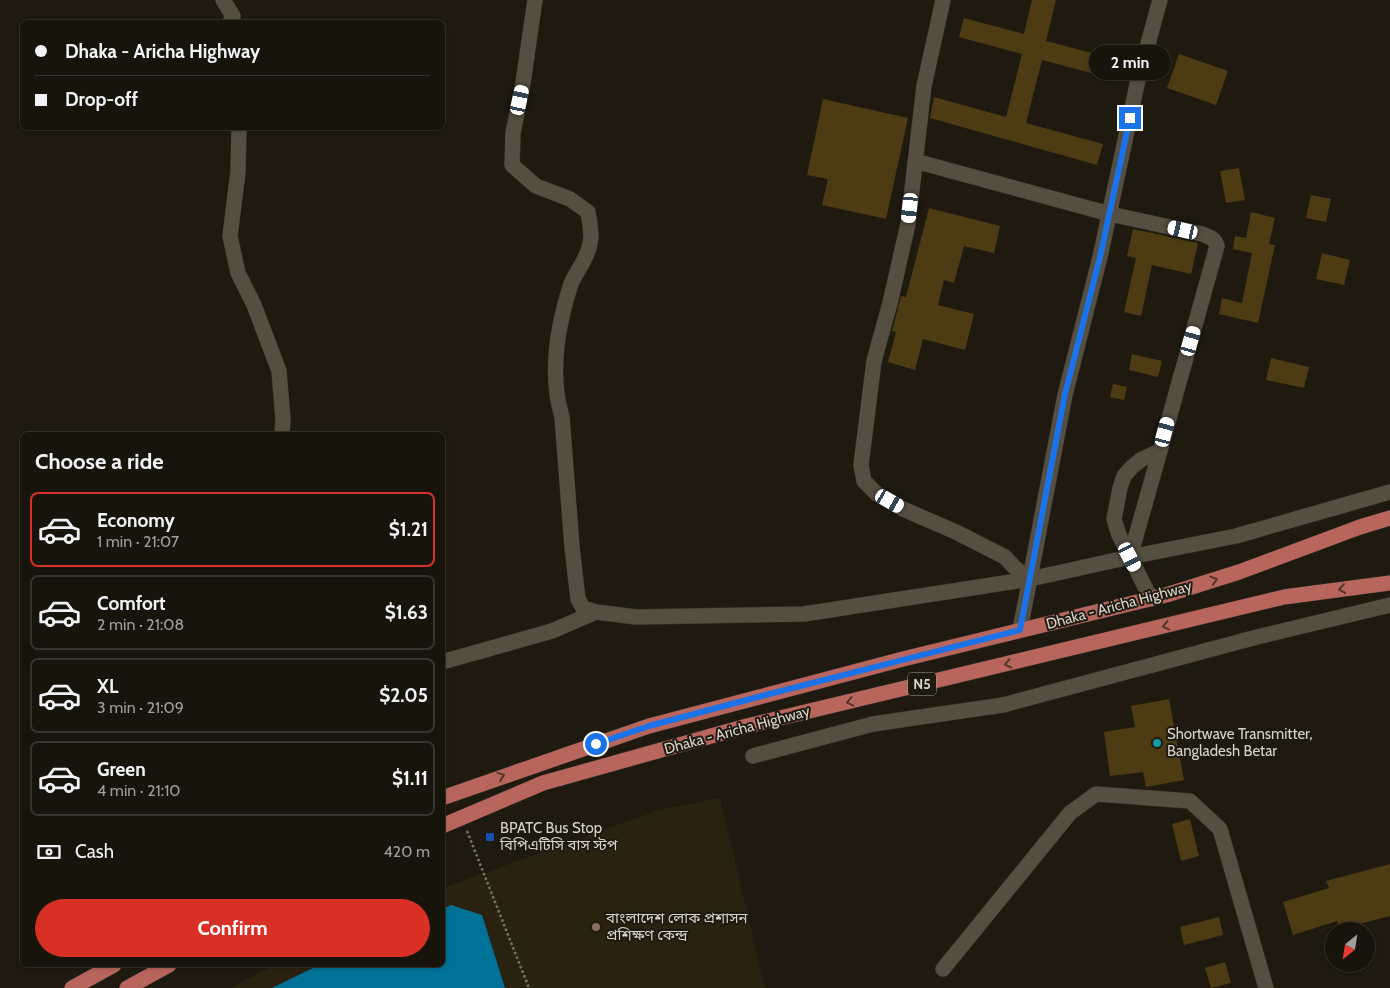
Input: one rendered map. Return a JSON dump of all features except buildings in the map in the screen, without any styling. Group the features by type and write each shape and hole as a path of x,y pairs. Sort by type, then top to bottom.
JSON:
{"highway":[{"name":"Dhaka - Aricha Highway","path":"445,797 649,726 903,659 1151,599 1238,572 1360,527 1387,520"},
{"path":"1364,586 1390,578"},
{"name":"Dhaka - Aricha Highway","path":"445,825 542,783 746,726 1284,597 1390,583"},
{"path":"72,988 110,967"},
{"path":"127,988 165,967"}],"street":[{"path":"223,0 233,16 231,20"},
{"path":"534,0 523,83 513,133 512,165 536,186 570,199 588,212 592,235 585,259 572,282 560,331 555,371 557,399 562,417 578,599 583,608 596,612 636,617 804,614 1030,579 1236,536 1390,492"},
{"path":"944,0 924,86 908,224 890,303 874,361 862,465 864,481 877,494 903,509 956,532 1005,557 1015,568 1030,579"},
{"path":"1020,630 1065,394 1110,214 1138,80 1160,0"},
{"path":"239,130 238,172 230,236 238,272 254,306 279,371 284,420 282,432"},
{"path":"915,161 1110,214 1202,234 1212,238 1218,246 1130,557"},
{"path":"1151,599 1119,535 1114,519 1124,476 1142,458 1160,451"},
{"path":"753,756 873,724 1003,705 1257,637 1390,606"},
{"path":"445,661 552,631 596,612"},
{"path":"943,969 1070,813 1096,794 1190,801 1220,829 1266,988"}],"path":[{"path":"462,818 529,988"}],"shaded area":[{"name":"বাংলাদেশ লোক প্রশাসন প্রশিক্ষণ কেন্দ্র","path":"720,798 765,988 230,988 271,967 445,967 445,887 659,810"}],"water":[{"path":"451,905 482,915 505,988 272,988 315,967 445,967 445,908"}],"place":[{"name":"Shortwave Transmitter, Bangladesh Betar","path":"1157,743"},
{"name":"BPATC Bus Stop বিপিএটিসি বাস স্টপ","path":"490,837"},
{"name":"বাংলাদেশ লোক প্রশাসন প্রশিক্ষণ কেন্দ্র","path":"596,927"}],"route":[{"path":"596,744 649,726 1020,630 1065,394 1100,257 1130,118"}]}
